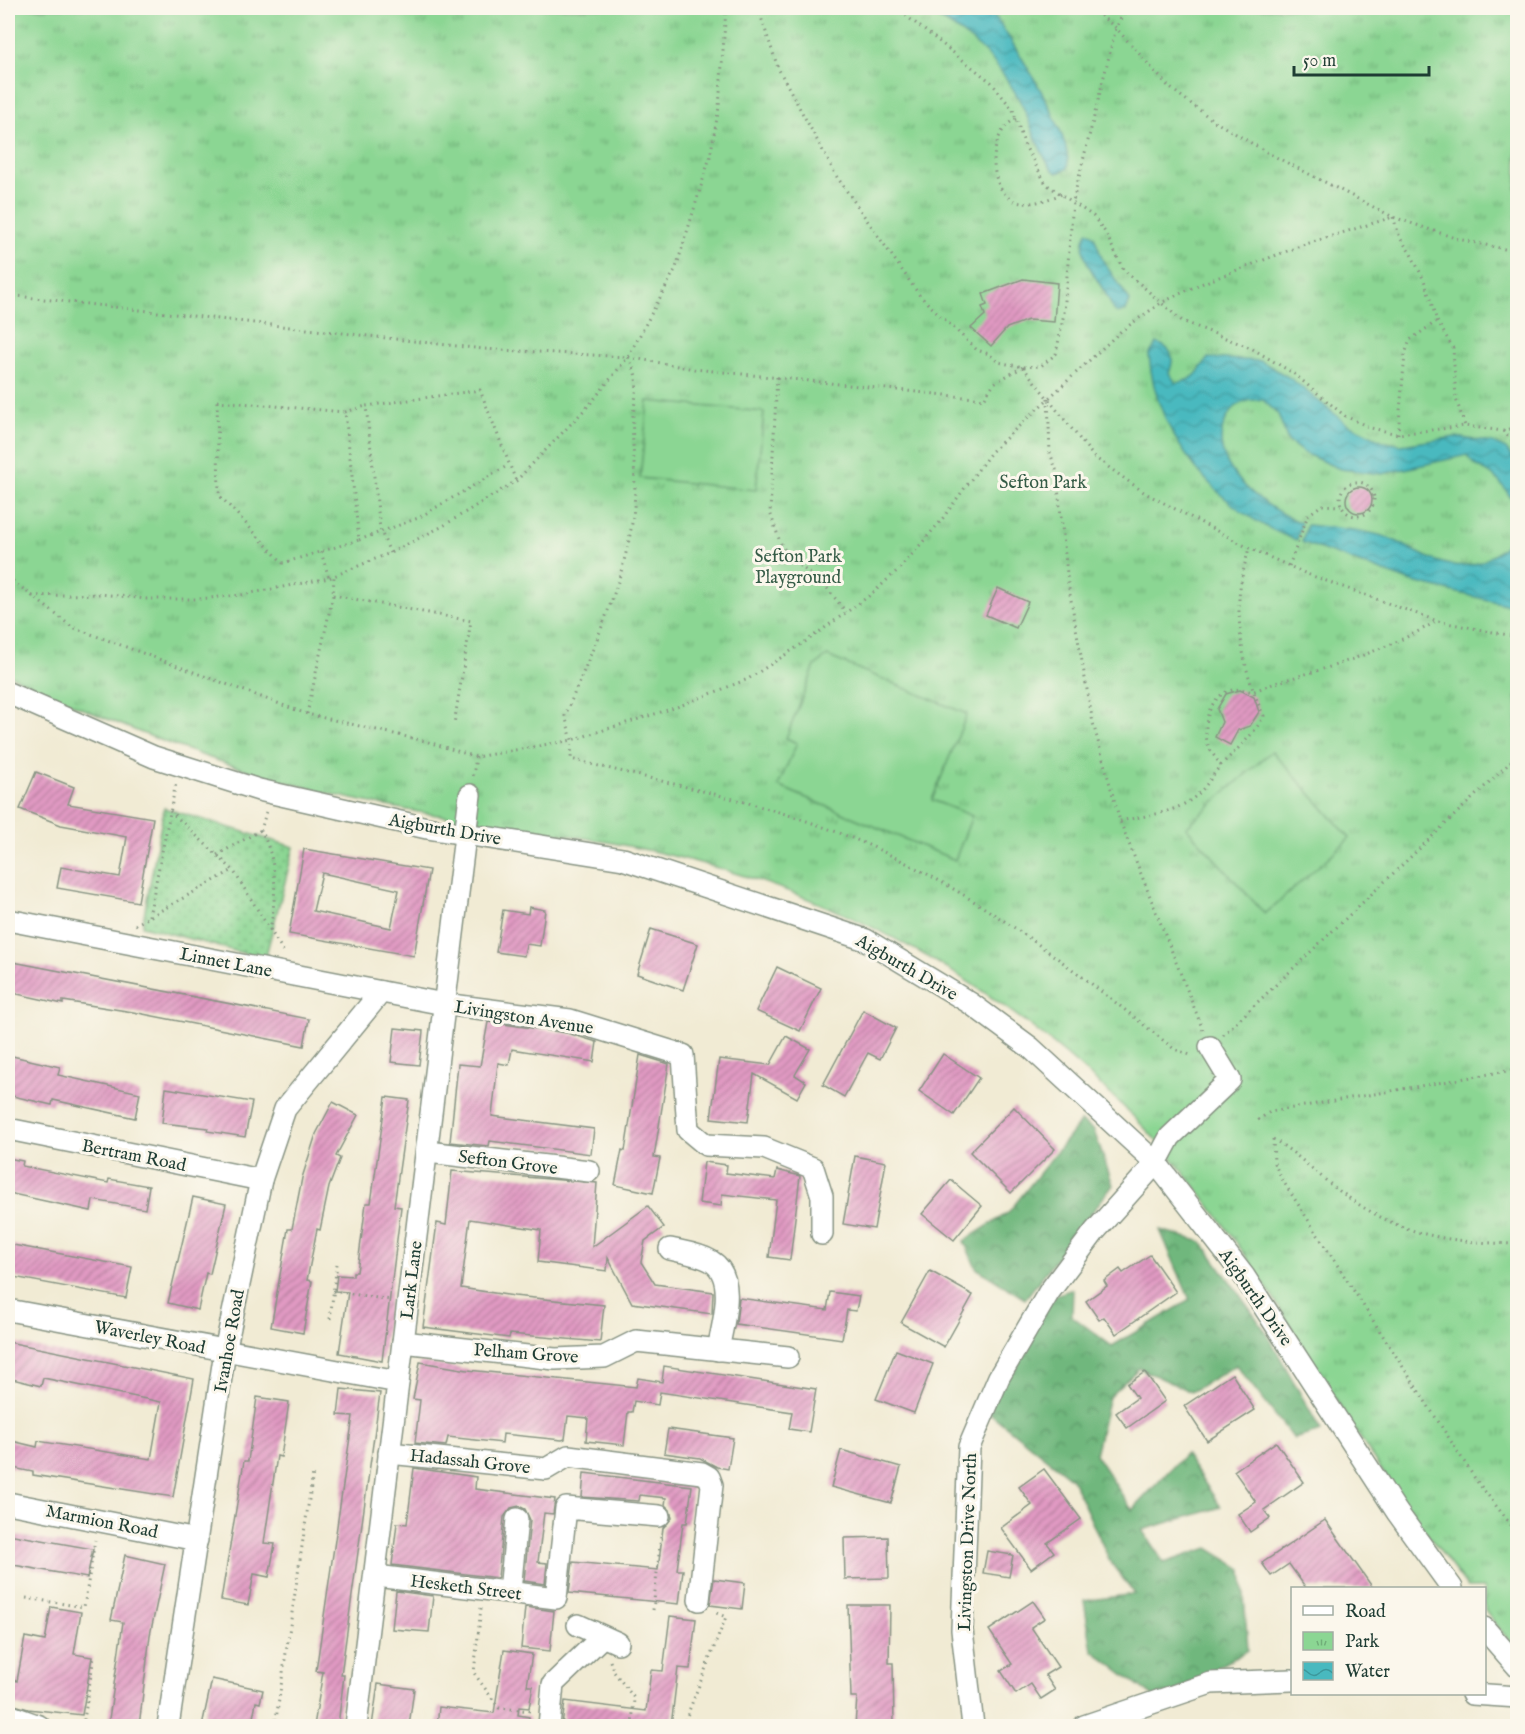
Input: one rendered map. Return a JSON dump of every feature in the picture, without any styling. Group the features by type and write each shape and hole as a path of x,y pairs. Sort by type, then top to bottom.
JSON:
{"street":[{"name":"Aigburth Drive","path":"8,693 179,765 259,790 427,828 623,859 866,940 970,1004 1031,1048 1156,1163 1244,1276 1397,1512 1451,1587"},
{"name":"Lark Lane","path":"356,1726 370,1661 389,1453 428,1152 470,795"},
{"name":"Linnet Lane","path":"8,920 444,1004"},
{"name":"Ivanhoe Road","path":"168,1726 225,1351 261,1180 285,1109 381,992"},
{"name":"Livingston Avenue","path":"444,1004 570,1020 683,1055 688,1130 706,1145 764,1148 813,1168 822,1196 822,1234"},
{"name":"Livingston Drive North","path":"973,1726 962,1630 969,1447 999,1377 1049,1292 1095,1231 1156,1163 1170,1137 1230,1080 1210,1047"},
{"name":"Bertram Road","path":"8,1130 261,1180"},
{"name":"Sefton Grove","path":"428,1152 589,1171"},
{"path":"670,1249 712,1261 721,1270 727,1292 718,1350"},
{"name":"Waverley Road","path":"8,1310 398,1382"},
{"name":"Pelham Grove","path":"403,1342 555,1359 604,1358 636,1341 788,1357"},
{"name":"Hadassah Grove","path":"389,1453 546,1469 568,1456 702,1473 709,1477 712,1485 703,1604"},
{"name":"Marmion Road","path":"8,1503 197,1540"},
{"name":"Hesketh Street","path":"376,1576 556,1598 566,1508 653,1515"},
{"path":"510,1592 517,1519"},
{"path":"550,1720 553,1684 610,1640 578,1625"},
{"path":"1486,1629 1518,1667"},
{"path":"1084,1726 1132,1718 1211,1683 1291,1680"},
{"path":"1484,1695 1518,1698"},
{"path":"8,1715 39,1726"}],"path":[{"path":"30,596 100,594 147,599 198,599 241,595 329,578 390,553 443,526 516,481 590,404 628,357 676,268 702,185 719,107 726,8"},
{"path":"758,8 778,68 837,177 920,296 977,350 989,354 998,362 1023,367 1041,366 1056,354 1064,313 1073,201 1116,28 1126,8"},
{"path":"896,8 991,82 1012,110 1025,146 1046,184 1093,216 1105,232 1123,269 1182,321 1251,348 1293,373 1345,416 1371,428 1398,434 1465,426 1503,431 1518,426"},
{"path":"1091,8 1116,28 1169,87 1214,121 1270,154 1394,217 1458,239 1518,252"},
{"path":"1016,119 1004,126 997,142 994,163 1001,189 1012,200 1025,203 1062,194"},
{"path":"8,578 72,627 308,714 425,741 476,757 572,740 677,707 748,679 873,593 901,567 940,522 991,452 1121,331 1161,303 1197,285 1303,245 1394,217"},
{"path":"1394,217 1400,238 1424,280 1437,321 1453,348 1456,399 1465,426"},
{"path":"8,295 483,349 628,357 693,369 984,399 994,383 1023,367"},
{"path":"1398,434 1405,354 1410,340 1437,321"},
{"path":"628,357 633,366 638,394 633,415 634,508 624,560 565,716 572,740 571,759 701,789 775,810 877,850 962,893 1061,961 1174,1049 1193,1056 1210,1047 1518,755"},
{"path":"1023,367 1094,457 1145,493 1248,548 1289,566 1437,621 1518,637"},
{"path":"777,377 770,512 780,542 790,559 823,583 846,613"},
{"path":"508,466 418,518 381,533 283,563 219,495 217,400 345,412 366,406 480,390 508,466 516,481"},
{"path":"1048,398 1050,453 1056,469 1072,603 1093,723 1120,821 1177,969 1210,1047"},
{"path":"366,406 381,533 390,553"},
{"path":"345,412 359,540"},
{"path":"1503,431 1518,447"},
{"path":"1289,566 1304,523 1312,510 1322,505 1341,506 1350,515 1360,516 1373,506 1374,495 1362,482 1350,483 1342,491 1341,506"},
{"path":"1120,821 1182,807 1198,794 1221,765 1255,732 1264,716 1252,692 1244,660 1239,597 1248,548"},
{"path":"321,552 329,578"},
{"path":"308,714 333,595 334,576"},
{"path":"333,595 471,621 454,724"},
{"path":"1221,765 1206,743 1208,716 1216,699 1226,689 1240,687 1252,692 1275,682 1337,665 1415,634 1437,621"},
{"path":"149,916 179,765"},
{"path":"170,812 233,870 286,955 281,972"},
{"path":"217,855 261,830 270,848 277,890 270,932"},
{"path":"128,943 136,923 233,870"},
{"path":"1258,1120 1270,1112 1518,1070"},
{"path":"1518,1244 1459,1242 1394,1226 1344,1195 1299,1155 1273,1139 1274,1163 1283,1181 1440,1426 1476,1480 1518,1534"},
{"path":"330,1319 337,1264"},
{"path":"333,1291 408,1302"},
{"path":"275,1726 314,1473"},
{"path":"653,1515 646,1534 661,1536 653,1610"},
{"path":"26,1598 84,1607 98,1520"},
{"path":"484,1588 474,1673 499,1708 550,1720"},
{"path":"683,1726 726,1617 703,1604"},
{"path":"610,1640 614,1672 634,1698 632,1726"},
{"path":"83,1726 94,1656"}],"green space":[{"name":"Sefton Park","path":"8,8 1517,8 1517,1651 1486,1611 1486,1587 1467,1587 1411,1512 1357,1433 1254,1268 1197,1188 1132,1115 1076,1063 1018,1017 958,975 896,939 831,908 763,882 692,861 618,844 402,809 289,783 207,757 126,727 8,674"},
{"path":"648,401 764,412 756,490 640,478"},
{"path":"827,656 967,714 932,800 972,816 955,860 778,786 797,743 786,738 815,666"},
{"path":"1272,751 1350,838 1265,914 1186,827"},
{"path":"164,808 294,847 265,959 142,926"},
{"path":"1081,1121 1094,1131 1113,1185 1025,1299 976,1268 964,1241 1008,1213"},
{"path":"1160,1230 1202,1242 1266,1332 1321,1431 1294,1439 1236,1365 1191,1392 1139,1368 1109,1397 1095,1454 1132,1510 1185,1454 1221,1507 1142,1530 1164,1563 1208,1548 1242,1569 1248,1650 1159,1701 1092,1650 1084,1601 1135,1594 1111,1563 1072,1479 986,1410 1046,1298 1073,1289 1072,1316 1112,1346 1190,1300"}],"water":[{"path":"920,8 986,8 997,19 1054,115 1067,155 1067,169 1058,173 1048,163 1022,105 1002,72 991,59 967,37"},
{"path":"1088,231 1094,236 1103,261 1130,301 1126,311 1117,313 1112,308 1109,299 1091,271 1084,251 1084,241"},
{"path":"1157,343 1166,348 1171,355 1172,363 1169,373 1176,383 1192,377 1208,358 1261,361 1290,378 1346,423 1385,442 1401,445 1456,437 1493,443 1506,449 1517,464 1517,510 1500,482 1475,465 1467,455 1382,474 1340,469 1304,453 1288,441 1278,414 1263,400 1252,400 1243,402 1228,416 1222,433 1223,450 1229,467 1240,481 1270,507 1301,523 1297,540 1269,528 1242,511 1218,491 1196,468 1178,443 1164,415 1154,386 1149,355"},
{"path":"1307,525 1376,534 1436,561 1462,566 1494,555 1503,547 1517,527 1517,607 1409,581 1302,542"}],"building":[{"path":"1023,279 1057,283 1054,322 1028,320 1007,328 991,346 971,328 985,315 982,307 987,305 983,294"},
{"path":"1359,487 1368,491 1372,500 1368,509 1359,513 1350,509 1346,500 1350,491"},
{"path":"998,588 1028,602 1016,628 986,615"},
{"path":"1240,690 1254,697 1259,712 1250,726 1238,730 1230,745 1215,737 1222,722 1217,709 1226,694"},
{"path":"36,772 74,787 68,804 153,818 138,902 57,888 61,867 120,877 127,837 61,825 20,809"},
{"path":"304,849 429,870 414,956 289,934","holes":["322,873 399,890 391,928 313,911"]},
{"path":"529,907 545,910 540,946 526,944 524,956 496,952 503,910 528,914"},
{"path":"651,929 698,944 683,990 637,974"},
{"path":"8,961 309,1019 304,1046 133,1012 63,1001 63,1004 8,992"},
{"path":"777,967 821,988 800,1031 756,1011"},
{"path":"863,1010 896,1028 880,1059 868,1053 844,1097 823,1085"},
{"path":"488,1022 567,1033 597,1042 594,1062 512,1049 509,1065 498,1063 492,1116 594,1129 591,1154 490,1141 489,1146 450,1142 458,1064 480,1066"},
{"path":"395,1028 423,1031 419,1065 391,1062"},
{"path":"786,1036 810,1049 795,1075 806,1082 797,1098 754,1074 748,1122 711,1118 719,1059 770,1065"},
{"path":"943,1054 979,1078 954,1115 919,1091"},
{"path":"8,1055 60,1067 58,1075 140,1093 135,1118 53,1100 52,1105 8,1095"},
{"path":"640,1055 669,1064 654,1157 660,1158 653,1193 615,1185 622,1150 625,1151"},
{"path":"166,1088 252,1102 245,1137 207,1131 208,1128 162,1123"},
{"path":"386,1097 409,1100 394,1206 401,1207 382,1361 339,1353 348,1292 335,1291 337,1275 353,1276 353,1272 357,1272 366,1203 371,1203"},
{"path":"333,1102 358,1115 336,1156 340,1158 329,1187 320,1230 317,1229 307,1280 312,1281 303,1333 271,1327 288,1229 292,1229 302,1178 316,1134"},
{"path":"1014,1107 1055,1149 1011,1193 970,1152"},
{"path":"855,1156 886,1162 874,1229 843,1224"},
{"path":"8,1158 23,1161 22,1166 108,1183 109,1179 149,1186 145,1209 93,1200 91,1211 8,1193"},
{"path":"704,1162 727,1165 726,1173 775,1179 777,1170 800,1176 790,1260 769,1257 776,1200 722,1194 721,1206 699,1203"},
{"path":"452,1171 597,1183 592,1247 648,1206 664,1227 645,1241 641,1262 655,1284 713,1292 712,1314 632,1303 608,1258 607,1271 538,1262 541,1230 470,1219 461,1288 604,1305 600,1342 510,1334 509,1338 423,1327 437,1223 446,1225"},
{"path":"951,1180 982,1206 954,1240 922,1214"},
{"path":"193,1197 226,1204 210,1274 206,1273 198,1310 168,1303"},
{"path":"13,1245 132,1267 126,1298 8,1276"},
{"path":"1150,1255 1176,1292 1116,1334 1104,1317 1099,1320 1086,1301 1107,1286 1104,1281 1120,1269 1123,1273"},
{"path":"930,1271 973,1295 944,1347 901,1323"},
{"path":"830,1292 859,1296 856,1311 847,1310 842,1339 736,1324 739,1298 827,1310"},
{"path":"8,1342 194,1379 173,1497 33,1475 33,1472 8,1467 8,1440 37,1447 38,1441 151,1459 161,1402 43,1378 41,1386 8,1378"},
{"path":"896,1350 933,1364 914,1413 876,1399"},
{"path":"420,1362 468,1370 636,1387 638,1378 662,1382 664,1366 816,1389 809,1432 789,1429 792,1412 660,1392 658,1405 634,1401 632,1412 628,1412 624,1445 586,1441 588,1418 568,1416 565,1439 562,1440 503,1434 502,1443 448,1437 446,1446 415,1443 420,1400 413,1399"},
{"path":"1145,1372 1165,1401 1127,1428 1116,1413 1137,1398 1127,1384"},
{"path":"1232,1374 1255,1410 1207,1441 1184,1406"},
{"path":"341,1389 380,1393 341,1675 344,1675 338,1726 314,1726 323,1672 316,1671 353,1416 338,1415"},
{"path":"257,1397 289,1402 281,1457 277,1456 264,1543 275,1544 269,1577 254,1574 248,1605 221,1600 244,1461 248,1461"},
{"path":"668,1429 733,1438 728,1469 717,1467 700,1458 664,1453"},
{"path":"1276,1442 1304,1482 1264,1510 1270,1518 1250,1532 1238,1514 1256,1502 1234,1471"},
{"path":"841,1450 901,1467 891,1503 831,1487"},
{"path":"414,1468 476,1477 475,1489 555,1499 553,1514 544,1513 538,1562 547,1563 545,1584 524,1581 530,1520 525,1509 519,1506 511,1508 504,1517 498,1578 392,1565 397,1523 407,1524"},
{"path":"1044,1469 1081,1519 1047,1543 1054,1552 1031,1569 1001,1528 1032,1505 1019,1487"},
{"path":"584,1473 692,1486 687,1523 683,1523 677,1570 683,1570 679,1604 569,1593 573,1562 658,1570 663,1528 672,1518 670,1510 665,1505 666,1498 640,1495 639,1501 582,1497"},
{"path":"1325,1520 1372,1587 1305,1587 1289,1564 1271,1576 1262,1563"},
{"path":"8,1534 93,1549 87,1578 8,1564"},
{"path":"888,1537 889,1578 845,1579 844,1538"},
{"path":"987,1551 1013,1555 1009,1577 983,1573"},
{"path":"125,1555 165,1564 150,1635 139,1726 108,1726 123,1622 111,1620"},
{"path":"714,1579 745,1583 742,1609 710,1605"},
{"path":"396,1591 433,1596 429,1632 392,1629"},
{"path":"1033,1601 1045,1618 1031,1627 1058,1667 1045,1675 1055,1690 1041,1699 1031,1684 1016,1694 1001,1671 1012,1664 989,1630"},
{"path":"848,1605 890,1605 889,1663 893,1663 894,1726 855,1726 857,1697 851,1697"},
{"path":"51,1607 81,1612 74,1654 92,1657 82,1715 28,1709 8,1703 8,1676 17,1681 25,1637 45,1641"},
{"path":"525,1607 554,1611 550,1651 521,1648"},
{"path":"670,1616 696,1619 690,1669 678,1668 671,1726 562,1726 565,1701 646,1711 651,1670 663,1671"},
{"path":"504,1650 532,1654 527,1686 533,1686 529,1708 519,1707 518,1715 529,1717 529,1726 437,1726 439,1707 494,1713"},
{"path":"212,1679 263,1690 260,1703 256,1702 252,1723 235,1719 233,1726 202,1726"},
{"path":"378,1684 414,1689 409,1726 372,1726"}],"park label":[{"name":"Sefton Park Playground","path":"798,566"}]}
